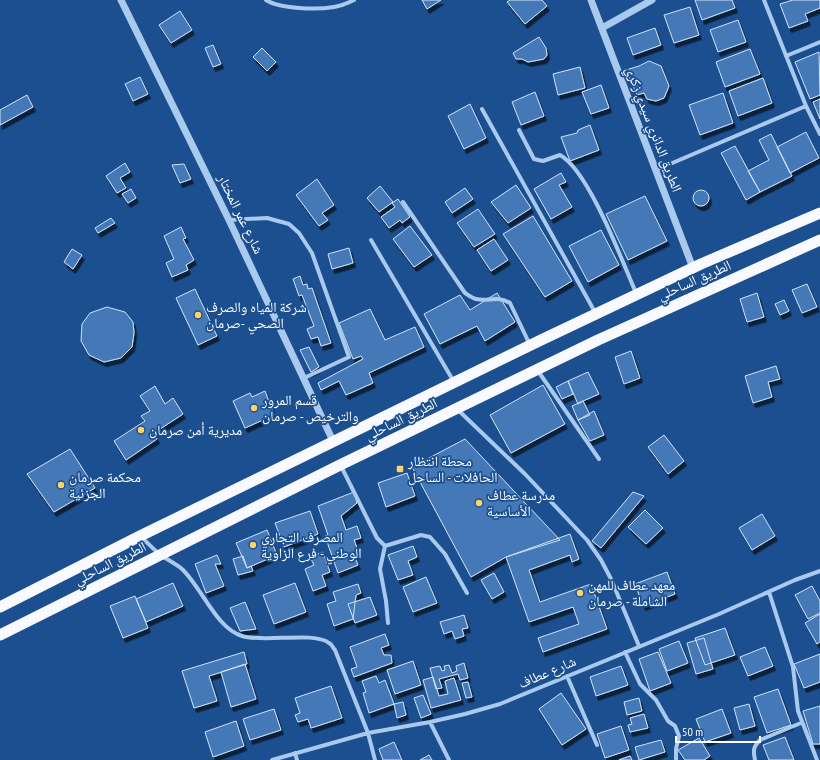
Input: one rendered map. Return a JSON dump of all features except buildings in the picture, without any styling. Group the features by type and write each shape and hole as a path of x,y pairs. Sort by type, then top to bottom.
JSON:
{"highway":[{"name":"الطريق الساحلي","path":"0,607 140,536 530,345 693,268 820,213"},
{"name":"الطريق الساحلي","path":"0,635 340,465 605,337 820,240"}],"street":[{"name":"شارع عمر المختار","path":"121,0 229,220 333,441"},
{"path":"266,0 278,6 320,8 344,5 354,0"},
{"name":"الطريق الدائري سيدي زكري","path":"591,0 693,268"},
{"path":"602,28 652,0"},
{"path":"764,0 806,106 820,134"},
{"path":"786,56 820,42"},
{"path":"656,170 806,106"},
{"path":"482,109 596,314"},
{"path":"519,130 534,158 543,161 560,155 574,166 602,216 637,295"},
{"path":"403,202 465,293 477,300 499,299 510,303 530,345"},
{"path":"229,220 267,218 289,224 299,233 312,254 349,357 304,378"},
{"path":"371,240 454,382"},
{"path":"537,370 600,459"},
{"path":"456,409 524,474 587,540 601,560 611,579 639,646"},
{"path":"340,465 377,538 385,546"},
{"path":"385,546 421,535 430,537 445,554 467,593"},
{"path":"140,536 160,554 182,570 222,622 231,631 243,636 257,638 310,638 321,639 330,643 335,650 368,733 375,760"},
{"path":"385,546 380,569 386,601 388,623"},
{"name":"شارع عطاف","path":"272,760 368,733 430,722 500,704 820,572"},
{"path":"769,592 793,667 796,701 801,723 817,760"},
{"path":"625,652 640,684 656,700 679,736 676,749 676,760"},
{"path":"567,676 597,744"},
{"path":"430,722 450,760"},
{"path":"755,760 753,752 754,746 760,740 801,723"},
{"path":"295,754 297,760"}],"place":[{"name":"شركة المياه والصرف الصحي -صرمان","path":"198,315"},
{"name":"قسم المرور والترخيص - صرمان","path":"254,408"},
{"name":"مديرية أمن صرمان","path":"141,430"},
{"name":"محطة انتظار الحافلات - الساحل","path":"400,469"},
{"name":"محكمة صرمان الجزئية","path":"61,485"},
{"name":"مدرسة عطاف الأساسية","path":"479,503"},
{"name":"المصرف التجاري الوطني - فرع الزاوية","path":"253,545"},
{"name":"معهد عطاف للمهن الشاملة - صرمان","path":"580,593"}]}
